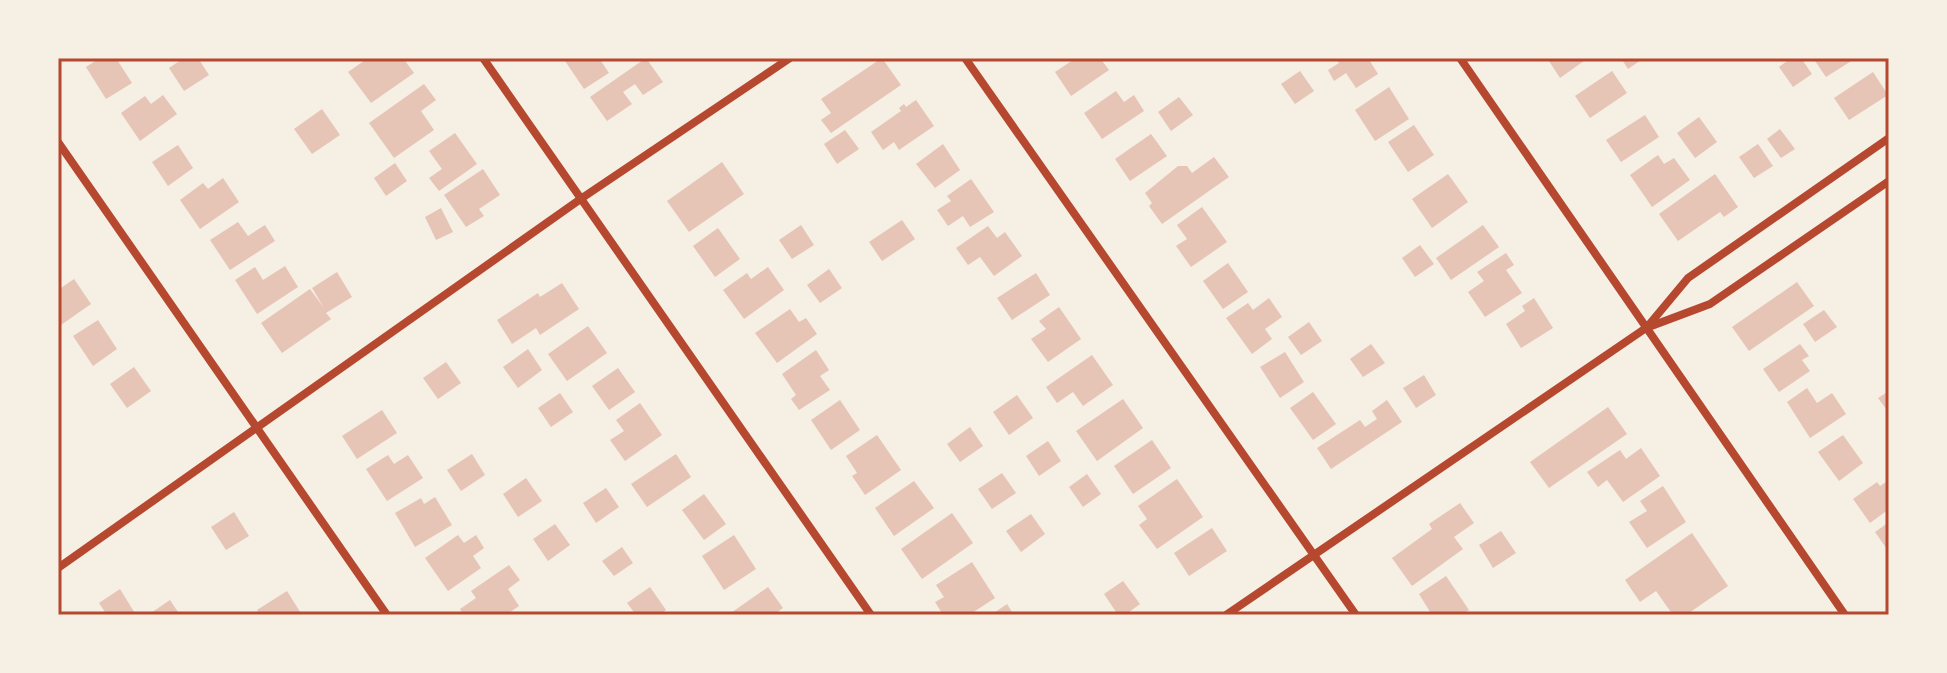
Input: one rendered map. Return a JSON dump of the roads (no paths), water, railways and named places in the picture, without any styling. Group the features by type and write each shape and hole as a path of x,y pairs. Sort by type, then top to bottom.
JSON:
{"street":[{"path":"483,58 871,615"},
{"path":"58,568 582,198 790,58"},
{"path":"965,58 1356,615"},
{"path":"1460,58 1845,615"},
{"path":"1646,328 1688,278 1889,138"},
{"path":"58,142 387,615"},
{"path":"1226,615 1646,328 1710,304 1889,181"}]}
